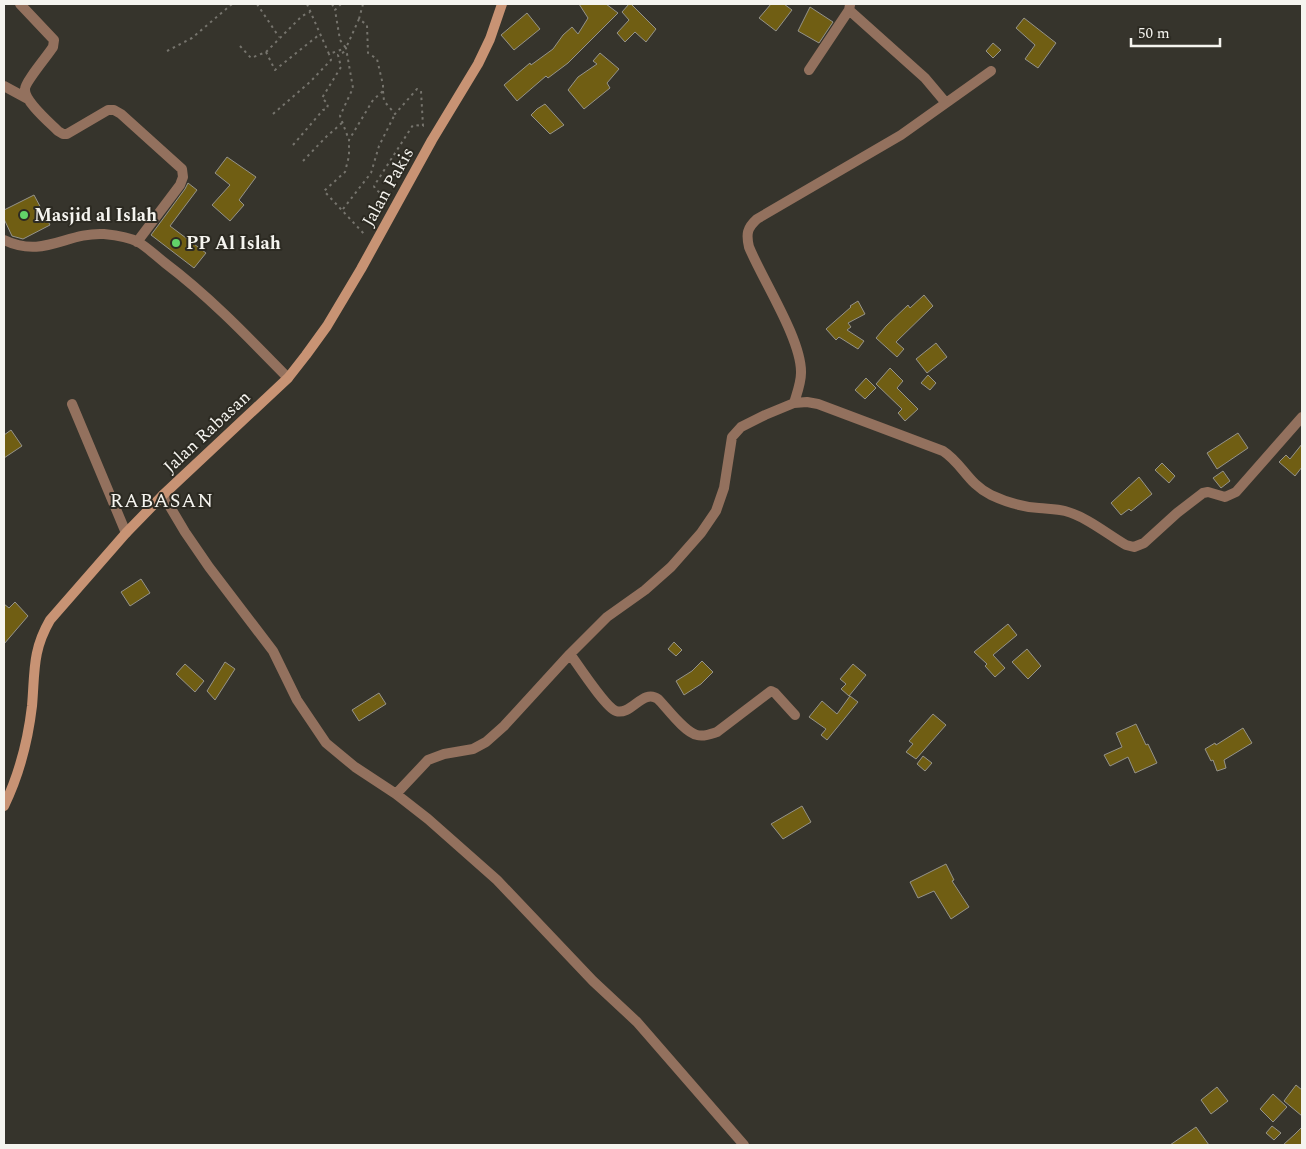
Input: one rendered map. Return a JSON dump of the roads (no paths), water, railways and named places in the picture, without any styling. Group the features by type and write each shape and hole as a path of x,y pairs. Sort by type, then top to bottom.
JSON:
{"street":[{"path":"20,4 55,43 26,86 25,90 28,99"},
{"name":"Jalan Pakis","path":"288,378 327,326 375,245 432,140 478,64 490,39 502,4"},
{"path":"809,70 849,7 925,78 946,103"},
{"path":"794,403 801,373 800,362 788,327 748,247 748,228 757,219 901,136 991,71"},
{"path":"4,86 28,99 63,134 68,134 108,110 118,112 182,169 183,178 180,185 137,242"},
{"path":"4,240 22,247 30,247 52,245 95,234 110,235 137,242 176,271 219,309 288,378"},
{"name":"Jalan Rabasan","path":"4,806 18,771 27,741 32,705 34,661 42,634 50,620 126,533 163,495 288,378"},
{"path":"396,794 428,760 444,754 472,750 486,742 504,726 570,654 608,617 671,567 701,533 716,511 724,488 732,437 747,423 765,415 794,403 807,402 818,404 943,451 953,458 971,481 992,495 1007,502 1075,514 1126,545 1134,547 1148,540 1177,513 1203,493 1208,492 1226,497 1236,492 1302,417"},
{"path":"72,404 126,533"},
{"path":"163,495 209,567 273,651 297,700 326,743 355,767 396,794 428,819 503,886 599,987 637,1022 744,1145"},
{"path":"570,654 604,700 614,710 621,711 646,697 653,696 689,731 698,736 717,732 771,691 795,715"}],"place":[{"name":"Masjid al Islah","path":"24,215"},
{"name":"PP Al Islah","path":"176,243"}],"district":[{"name":"RABASAN","path":"162,501"}]}
